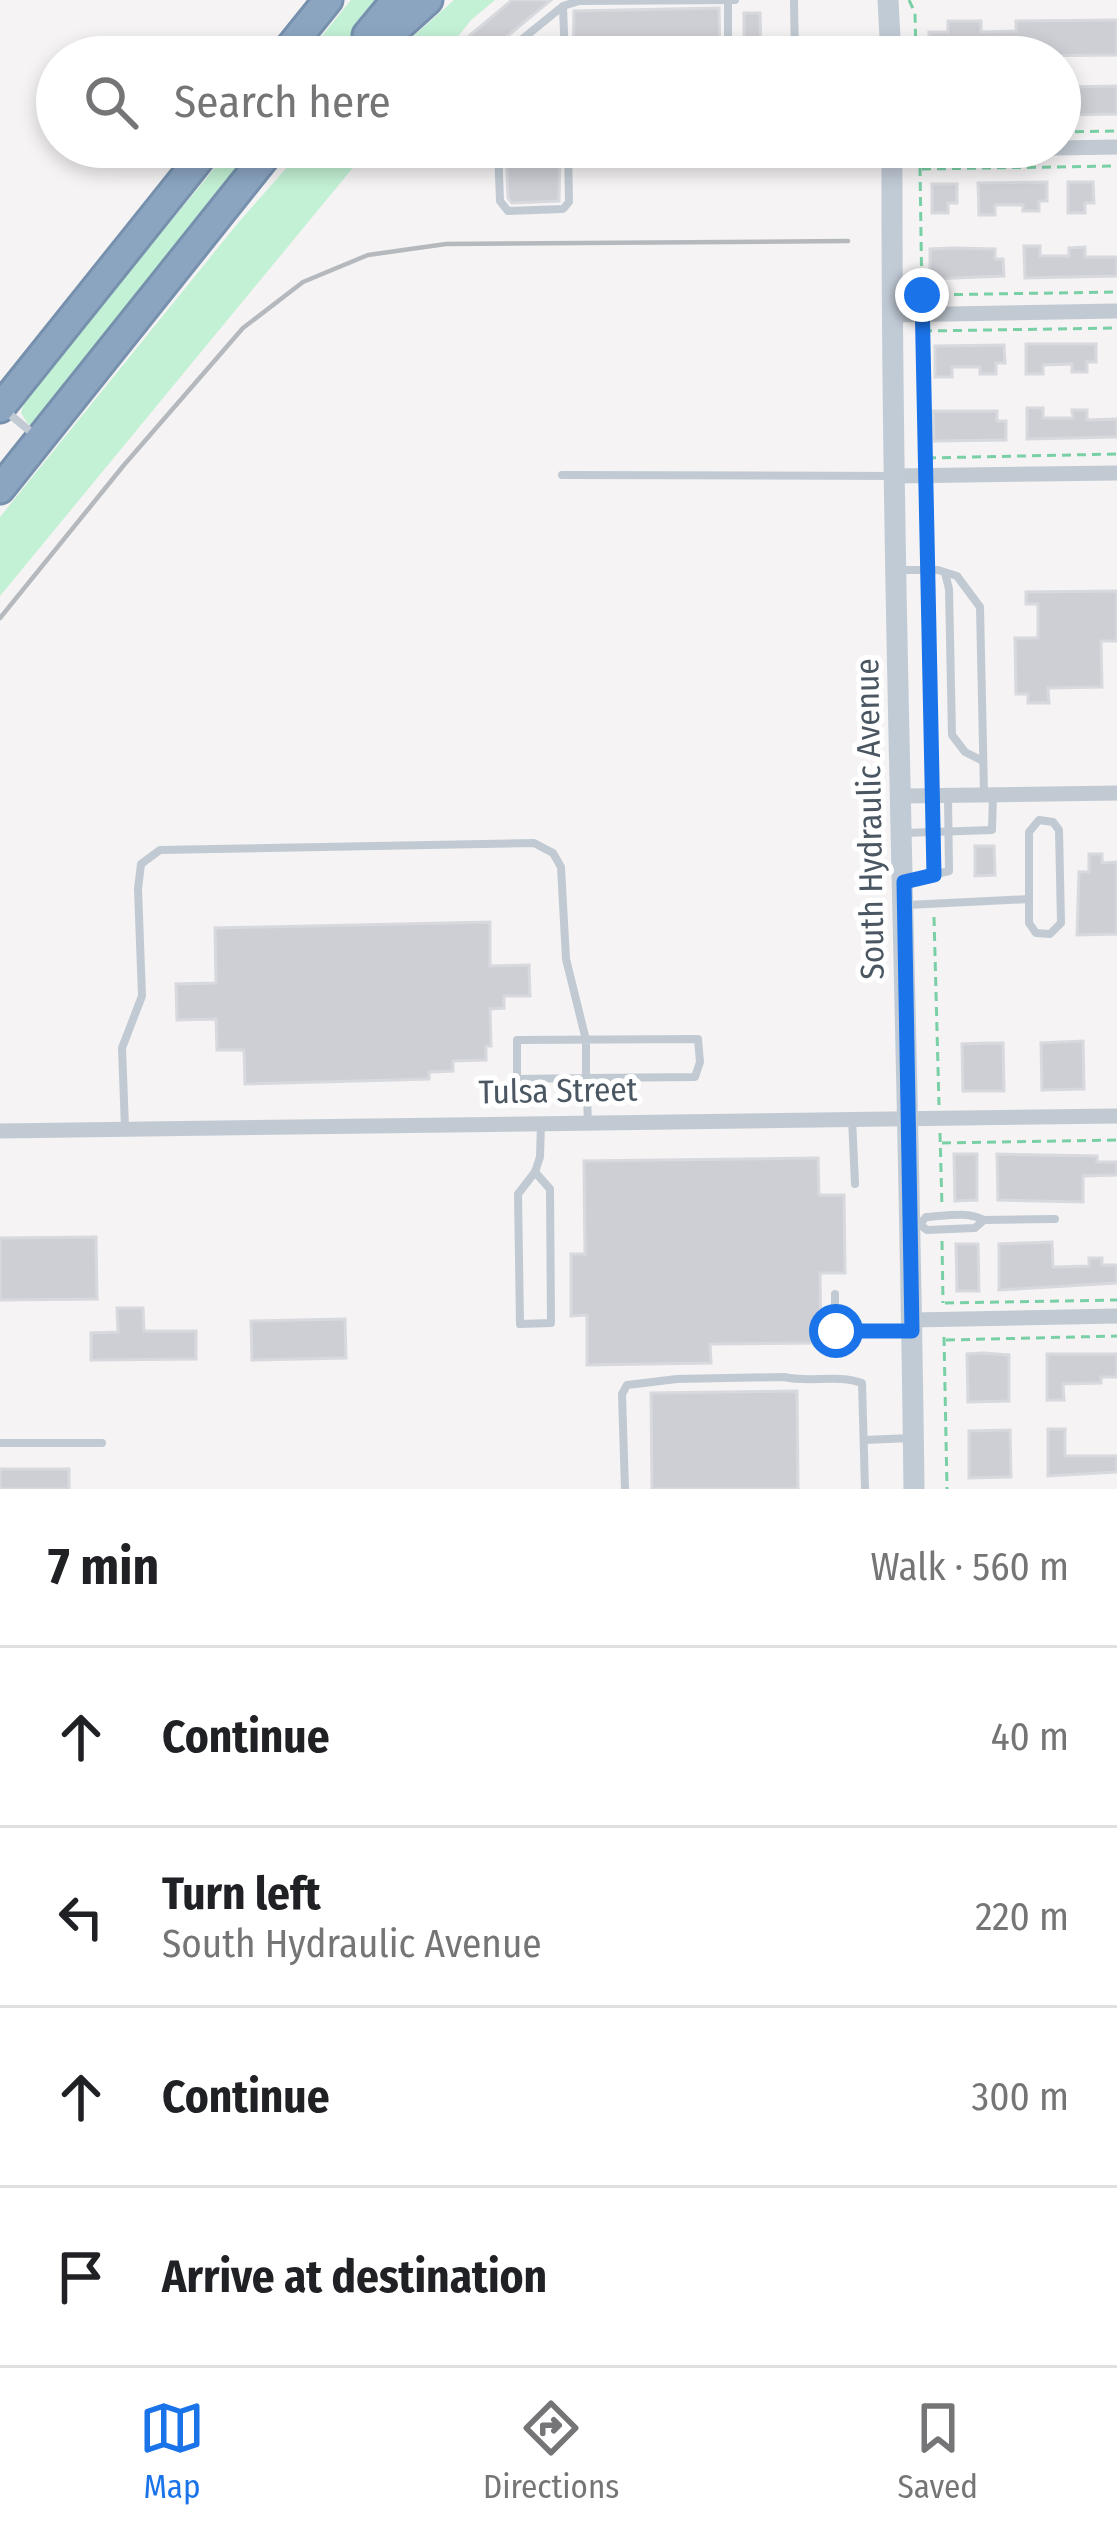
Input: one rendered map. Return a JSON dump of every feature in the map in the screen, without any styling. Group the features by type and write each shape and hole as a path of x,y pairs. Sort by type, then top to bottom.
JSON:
{"highway":[{"path":"299,36 328,0"},
{"path":"366,36 396,0"},
{"path":"388,36 428,0"},
{"path":"0,407 192,168"},
{"path":"0,490 256,168"}],"street":[{"path":"888,0 890,36"},
{"path":"1081,148 1117,147"},
{"name":"South Hydraulic Avenue","path":"892,168 894,476 915,1224 914,1489"},
{"path":"893,314 923,323 1117,310"},
{"path":"894,476 925,466 1117,473"},
{"path":"902,796 1117,793"},
{"name":"Tulsa Street","path":"0,1131 1117,1116"},
{"path":"912,1325 944,1311 1117,1316"}],"lane":[{"path":"794,0 795,36"},
{"path":"526,36 563,6 578,2 731,1 729,36"},
{"path":"563,6 564,36"},
{"path":"499,168 500,201 508,211 563,208 569,202 568,168"},
{"path":"0,407 40,440"},
{"path":"562,475 894,476"},
{"path":"897,570 957,576 980,607 983,761 992,830 903,832"},
{"path":"944,572 950,589 952,734 965,752 983,761"},
{"path":"905,893 950,871 949,832 939,795"},
{"path":"1039,820 1053,822 1059,830 1061,923 1057,932 1031,930 1029,899 1029,827 1039,820"},
{"path":"124,1128 122,1048 142,996 140,876 142,864 160,850 534,843 553,854 561,866 566,958 586,1040 588,1121"},
{"path":"905,893 934,903 1029,899"},
{"path":"698,1039 700,1061 695,1077 586,1078 517,1079 517,1040 698,1039"},
{"path":"852,1117 855,1184"},
{"path":"536,1172 550,1189 551,1323 520,1324 518,1194 536,1172 541,1122"},
{"path":"915,1224 942,1216 1055,1219"},
{"path":"915,1224 927,1230 975,1228 984,1220"},
{"path":"835,1294 836,1331 912,1325"},
{"path":"625,1489 622,1394 628,1385 639,1381 851,1379 862,1383 866,1489"},
{"path":"864,1440 913,1438"},
{"path":"0,1443 102,1442"}],"path":[{"path":"909,0 916,36"},
{"path":"1081,131 1117,130"},
{"path":"1081,167 1117,166"},
{"path":"939,795 927,570 920,169 986,168"},
{"path":"922,295 1117,292"},
{"path":"923,323 1117,328"},
{"path":"925,466 1117,454"},
{"path":"932,832 934,875"},
{"path":"934,903 942,1216"},
{"path":"940,1143 1117,1140"},
{"path":"942,1229 947,1489"},
{"path":"944,1311 1117,1300"},
{"path":"944,1340 1117,1336"}],"green space":[{"path":"351,0 386,0 357,36 322,36"},
{"path":"454,0 495,0 458,36 414,36"},
{"path":"215,168 247,168 38,426 28,424 21,413 26,397"},
{"path":"286,168 353,168 0,596 0,517"}],"building":[{"path":"512,0 551,0 507,36 469,36"},
{"path":"719,8 720,36 573,36 574,11"},
{"path":"744,13 760,13 761,36 744,36"},
{"path":"1117,20 1117,55 1081,55 1081,36 929,36 929,32 948,32 948,21 981,21 981,32 1016,31 1016,21"},
{"path":"1117,86 1117,114 1081,115 1081,87"},
{"path":"507,168 560,168 559,201 512,203"},
{"path":"1047,182 1047,201 1039,201 1039,211 1023,211 1023,205 995,205 995,215 979,215 978,183"},
{"path":"1068,182 1093,182 1094,203 1085,203 1085,213 1068,213"},
{"path":"932,184 957,184 957,203 948,203 948,213 932,213"},
{"path":"1024,246 1040,246 1040,256 1069,256 1069,248 1085,247 1085,257 1117,257 1117,276 1025,278"},
{"path":"930,249 995,249 995,259 1003,259 1004,276 930,279"},
{"path":"1026,344 1096,344 1096,362 1087,362 1087,372 1072,372 1072,364 1043,365 1043,374 1026,374"},
{"path":"1004,345 1005,363 996,363 996,374 980,374 980,367 952,367 952,377 935,377 935,346"},
{"path":"1027,408 1043,408 1043,418 1073,418 1072,410 1087,410 1087,420 1117,419 1117,437 1027,439"},
{"path":"933,411 997,411 997,421 1006,421 1006,440 934,441"},
{"path":"1117,591 1117,641 1101,641 1102,687 1048,688 1049,703 1028,703 1028,694 1016,694 1015,638 1038,638 1038,604 1026,604 1026,592"},
{"path":"975,846 994,846 995,875 975,876"},
{"path":"1089,854 1102,854 1102,863 1117,862 1117,934 1077,935 1079,872 1089,872"},
{"path":"490,922 490,966 529,965 530,996 504,996 504,1008 490,1009 491,1046 486,1046 486,1060 453,1061 453,1071 429,1072 429,1079 245,1084 244,1050 217,1050 216,1019 177,1020 176,984 216,983 215,928"},
{"path":"1083,1041 1084,1089 1042,1090 1041,1043"},
{"path":"1003,1043 1004,1091 963,1091 962,1044"},
{"path":"954,1154 977,1154 977,1200 955,1201"},
{"path":"997,1154 1097,1156 1097,1162 1117,1162 1117,1175 1083,1176 1083,1202 998,1200"},
{"path":"818,1158 819,1195 844,1195 845,1273 820,1273 821,1343 710,1344 711,1363 587,1365 587,1315 571,1316 571,1254 585,1254 584,1161"},
{"path":"96,1237 97,1299 0,1300 0,1238"},
{"path":"1052,1242 1053,1267 1089,1266 1089,1258 1102,1258 1102,1265 1117,1265 1117,1283 999,1290 999,1244"},
{"path":"956,1244 978,1244 979,1291 957,1291"},
{"path":"117,1308 143,1308 144,1331 196,1331 196,1359 91,1360 91,1333 118,1332"},
{"path":"345,1319 346,1358 252,1360 251,1321"},
{"path":"967,1354 1009,1355 1009,1401 968,1402"},
{"path":"1047,1354 1117,1354 1117,1377 1101,1377 1101,1383 1063,1384 1064,1400 1047,1400"},
{"path":"797,1391 798,1489 652,1489 651,1393"},
{"path":"1048,1429 1065,1429 1065,1456 1117,1456 1117,1472 1048,1476"},
{"path":"1010,1430 1011,1477 969,1478 969,1431"},
{"path":"0,1469 69,1469 69,1489 0,1489"}],"railway":[{"path":"0,618 243,328 303,282 368,255 446,244 848,241"}],"route":[{"path":"836,1331 912,1331 904,882 934,875 922,295"}]}
